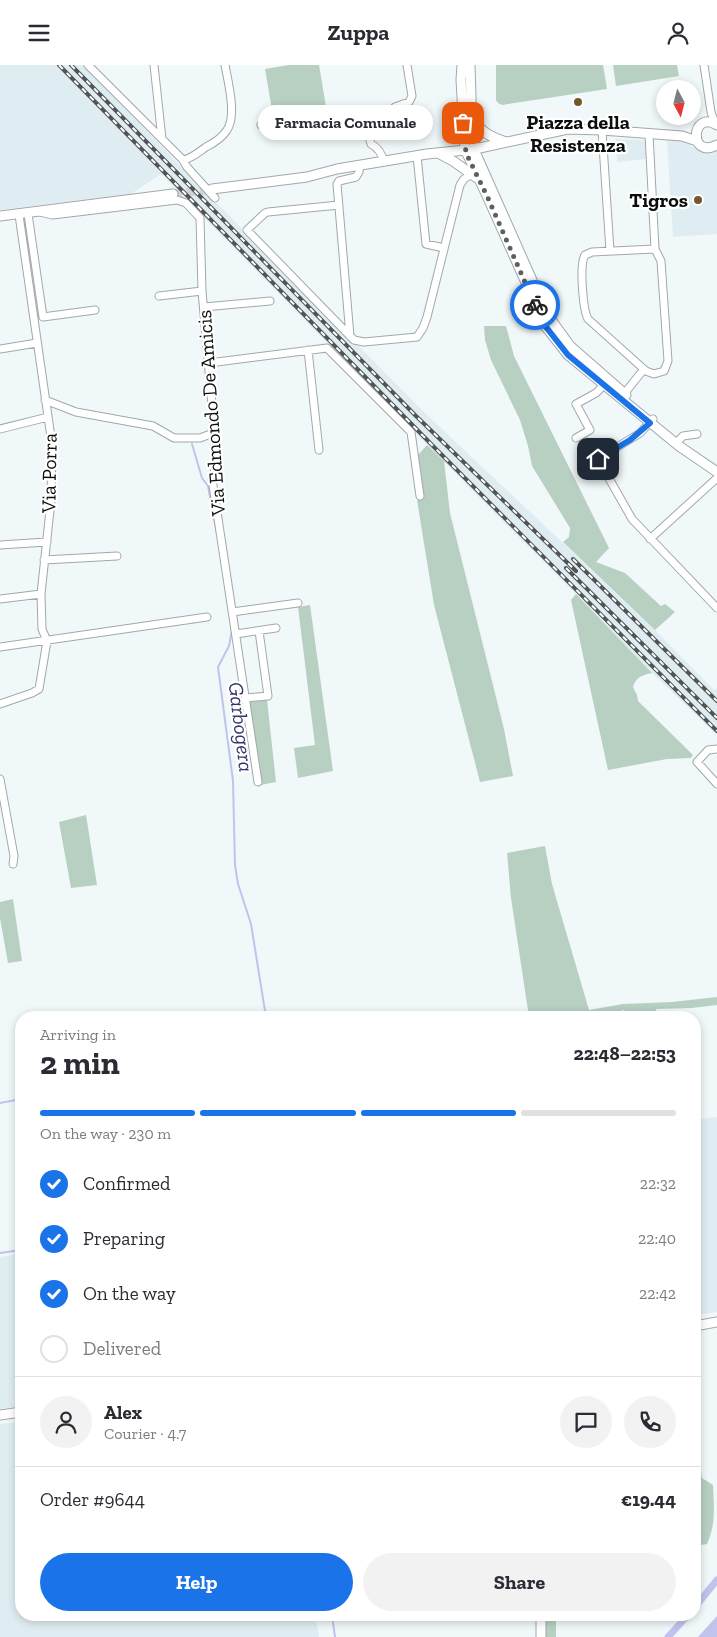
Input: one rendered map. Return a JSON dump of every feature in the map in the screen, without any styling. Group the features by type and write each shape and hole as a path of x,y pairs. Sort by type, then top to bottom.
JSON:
{"street":[{"path":"88,65 183,160 213,193 417,155 475,149 561,130 602,130 682,136 697,141 704,147 708,148 717,145"},
{"path":"154,65 162,139"},
{"path":"183,160 188,159 214,143 229,128 231,100 225,65"},
{"path":"367,130 385,119 395,107 409,102 412,96 407,65"},
{"path":"462,65 461,80 465,149 475,176 546,327 568,355 624,394 679,446 717,472"},
{"path":"470,65 471,114 475,149 489,184 552,321 570,346 606,382 652,421 717,466"},
{"path":"704,65 709,101 716,124"},
{"path":"651,134 697,130 704,123 709,101"},
{"path":"261,125 290,114 311,111 335,113 346,117 351,128 360,127 367,130"},
{"path":"471,114 482,131 496,139 508,142"},
{"path":"704,123 716,124"},
{"path":"367,130 371,144 377,148 384,162"},
{"path":"602,130 610,251"},
{"path":"697,130 697,141"},
{"path":"651,134 655,249 660,261 668,361 667,366 660,373 650,374 592,323 584,311 582,259 588,253 655,249"},
{"path":"438,153 447,156 475,176"},
{"path":"417,155 426,244 444,248"},
{"path":"350,336 338,182 356,177 359,172 359,166"},
{"path":"339,205 268,212 247,230 354,339 364,343 417,337 424,328 461,182 475,176"},
{"path":"0,216 176,197"},
{"name":"Via Edmondo De Amicis","path":"176,197 186,203 201,220 202,291 216,432 217,463 212,479 258,782"},
{"path":"24,214 43,317 95,310"},
{"name":"Via Porra","path":"0,704 39,689 47,641 42,629 41,594 53,465 51,429 45,400 24,214"},
{"path":"159,296 202,291"},
{"path":"204,307 270,301"},
{"path":"0,349 38,343"},
{"path":"209,363 327,348 411,432 420,496"},
{"path":"308,351 319,450"},
{"path":"624,394 644,369"},
{"path":"576,438 590,430 576,405 596,393 606,382"},
{"path":"45,400 76,412 153,426 174,438 200,438 216,432"},
{"path":"0,429 48,417"},
{"path":"652,421 630,440 598,459 632,519 717,608"},
{"path":"679,440 683,435 696,434"},
{"path":"650,539 717,479"},
{"path":"0,545 47,542"},
{"path":"44,560 117,556"},
{"path":"0,599 41,594"},
{"path":"232,612 298,603"},
{"path":"0,647 207,617"},
{"path":"236,634 276,628"},
{"path":"246,699 268,696 259,631"},
{"path":"717,749 708,750 697,762 717,784"},
{"path":"0,779 14,856 13,864"},
{"path":"701,1322 717,1322"},
{"path":"701,1325 717,1322"},
{"path":"0,1415 15,1413"},
{"path":"541,1621 541,1637"}],"shaded area":[{"path":"0,65 83,65 423,411 655,630 714,690 717,688 717,735 652,673 161,174 131,194 0,210"},
{"path":"616,139 646,140 647,159 617,162"},
{"path":"667,140 686,142 692,147 717,147 717,234 673,237"},
{"path":"717,1117 717,1312 701,1314 701,1119"},
{"path":"15,1255 15,1407 0,1409 0,1257"},
{"path":"15,1423 15,1621 316,1621 319,1637 0,1637 0,1424"}],"green space":[{"path":"289,65 319,65 326,107 272,110 265,69"},
{"path":"496,65 603,65 607,89 502,105 496,100"},
{"path":"613,65 677,65 679,76 616,86"},
{"path":"484,326 506,326 514,356 609,548 596,562 625,573 661,606 665,604 675,612 655,630 563,542 569,537 570,528 532,466 520,420 491,360 485,340"},
{"path":"427,445 444,461 450,513 504,729 513,776 480,782 434,605 417,500 423,499 417,456"},
{"path":"576,594 652,673 640,677 634,684 633,687 638,701 693,755 691,758 667,759 608,770 571,600"},
{"path":"310,605 333,771 298,778 294,748 315,745 298,607"},
{"path":"267,700 276,782 261,785 250,702"},
{"path":"86,815 97,885 71,888 59,822"},
{"path":"545,846 552,884 589,1010 623,1004 672,1002 717,997 717,1005 656,1009 656,1011 528,1011 511,898 507,853"},
{"path":"13,899 22,961 8,963 0,918 0,902"},
{"path":"701,1470 702,1478 713,1485 713,1523 707,1544 701,1545"},
{"path":"545,1621 556,1621 556,1637 545,1637"}],"water":[{"path":"717,1616 717,1637 698,1637"}],"waterway":[{"name":"Garbogera","path":"192,444 202,478 208,486 217,534"},
{"name":"Garbogera","path":"232,630 229,646 218,667 233,781 235,865 238,884 251,924 265,1011"},
{"path":"0,1103 15,1100"},
{"path":"0,1253 15,1251"},
{"path":"701,1600 717,1580"},
{"name":"Garbogera","path":"333,1621 335,1637"},
{"path":"668,1637 683,1621"}],"tunnel":[{"path":"173,194 212,189"}],"railway":[{"path":"59,65 434,447 717,731"},
{"path":"71,65 416,416 576,571"},
{"path":"573,559 717,701"},
{"path":"566,568 717,718"}],"way so far":[{"path":"463,123 466,153 535,305"}],"place":[{"name":"Piazza della Resistenza","path":"578,102"},
{"name":"Farmacia Comunale","path":"463,123"},
{"name":"Tigros","path":"698,200"}],"route":[{"path":"535,305 546,327 568,355 650,423 630,440 598,459"}]}
